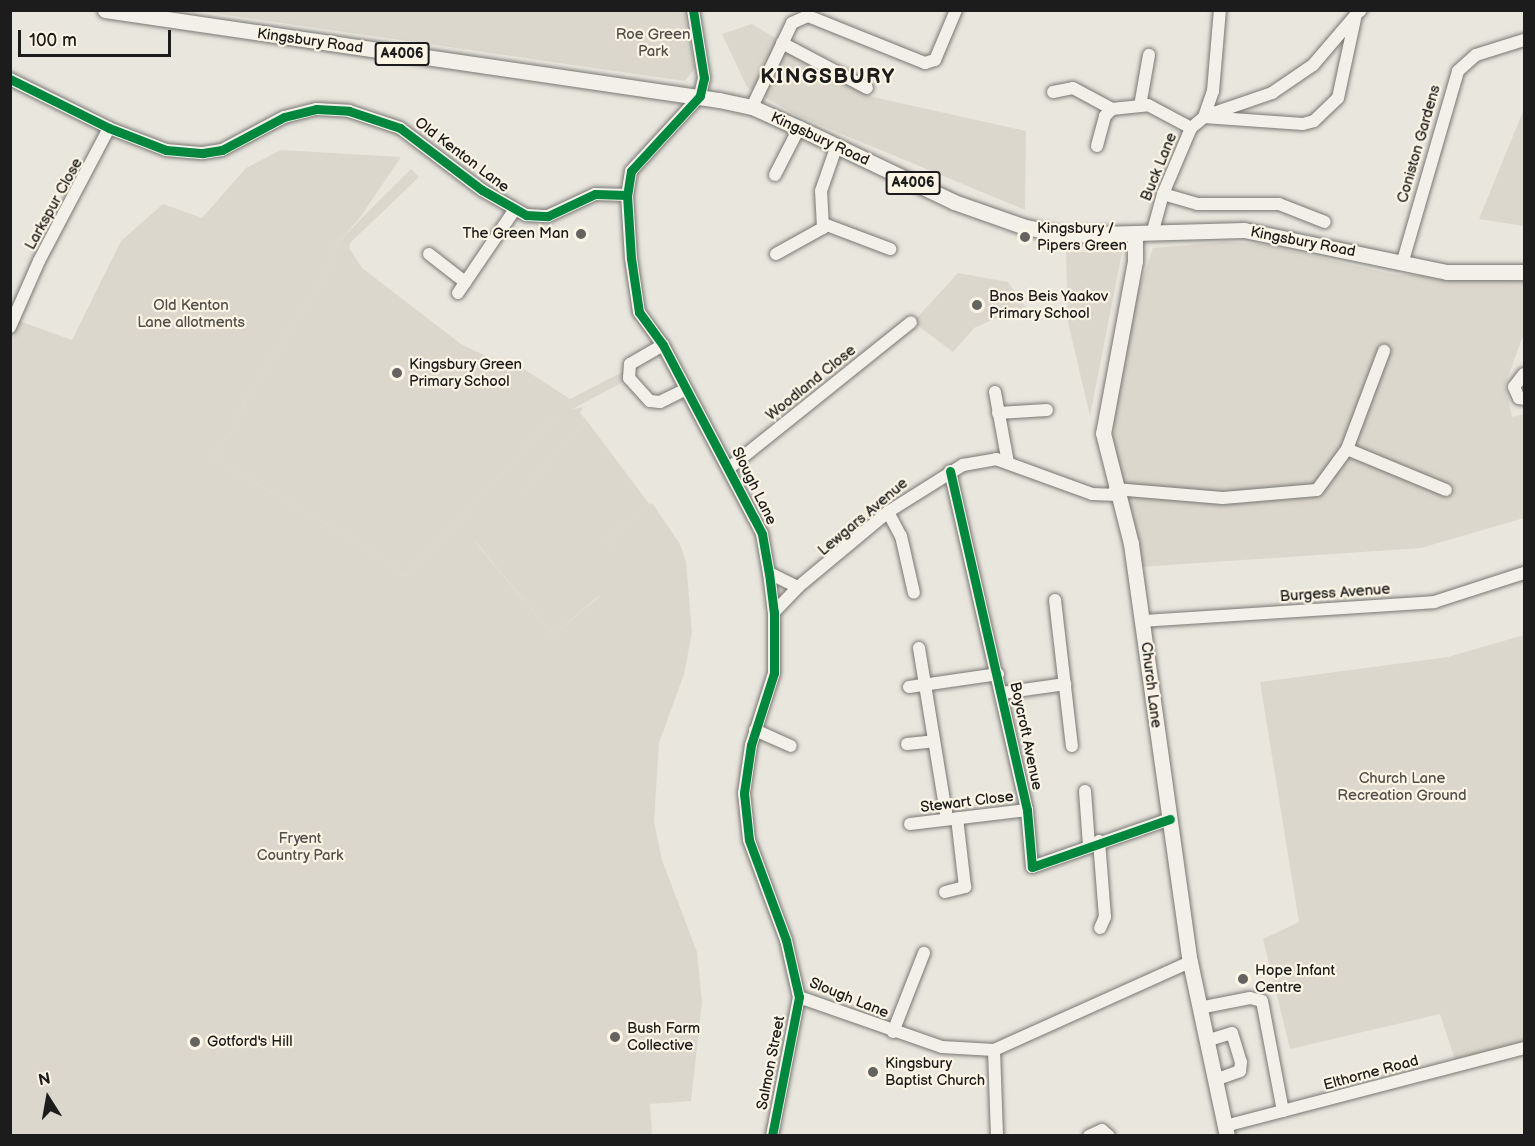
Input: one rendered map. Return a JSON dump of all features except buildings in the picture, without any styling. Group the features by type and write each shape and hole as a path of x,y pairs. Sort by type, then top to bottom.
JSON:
{"main road":[{"name":"Kingsbury Road","path":"105,10 700,96 752,107 954,201 1023,226 1063,235 1135,236 1244,230 1292,237 1402,264 1447,272 1524,272"},
{"name":"Church Lane","path":"1135,236 1135,261 1103,417 1106,452 1131,544 1190,962 1226,1131"}],"street":[{"path":"693,10 704,78 700,96"},
{"path":"752,107 792,23 807,16 925,63 935,60 956,10"},
{"path":"1204,117 1213,91 1220,10"},
{"path":"1204,117 1272,93 1289,82 1313,65 1357,12"},
{"path":"1204,117 1303,124 1314,121 1338,98 1357,12"},
{"name":"Coniston Gardens","path":"1402,264 1458,71 1476,56 1524,40"},
{"path":"782,43 867,88"},
{"path":"1140,106 1149,55"},
{"name":"Old Kenton Lane","path":"11,81 109,128 165,150 203,153 222,150 284,117 316,110 349,111 400,128 513,212 548,216 596,194 627,195"},
{"path":"1053,92 1072,88 1112,109 1140,106 1161,109 1191,128"},
{"name":"Slough Lane","path":"700,96 631,171 627,195 639,312 663,345 762,534 774,612 774,673 755,730 744,793 749,840 786,940 799,997 893,1032 942,1047 994,1050 1190,962"},
{"path":"1098,146 1101,125 1112,109"},
{"name":"Buck Lane","path":"1152,234 1163,194 1191,128 1204,117"},
{"name":"Larkspur Close","path":"14,329 39,261 109,128"},
{"path":"775,175 799,128"},
{"path":"776,254 823,228 821,191 836,148"},
{"path":"1163,194 1198,204 1280,204 1325,222"},
{"path":"458,293 513,212"},
{"path":"824,224 890,249"},
{"path":"429,254 465,282"},
{"name":"Woodland Close","path":"729,468 911,322"},
{"path":"663,345 630,364 629,378 650,402 660,402 685,390"},
{"name":"Lewgars Avenue","path":"774,612 798,587 888,513 950,471 982,460 1008,463 1092,494 1117,492 1223,498 1317,490 1347,449 1384,351"},
{"path":"1524,374 1514,387 1519,398 1524,399"},
{"path":"995,392 1008,463"},
{"path":"998,413 1047,410"},
{"path":"1347,449 1446,490"},
{"name":"Boycroft Avenue","path":"950,471 998,674 1027,810 1032,867 1094,843 1170,819"},
{"path":"888,513 900,536 914,593"},
{"path":"768,573 798,587"},
{"name":"Burgess Avenue","path":"1143,621 1434,602 1524,573"},
{"path":"1055,600 1072,746"},
{"path":"919,648 934,741 965,887 945,892"},
{"path":"909,687 998,674"},
{"path":"1002,693 1065,684"},
{"path":"755,730 791,746"},
{"path":"907,744 934,741"},
{"path":"1084,791 1105,917 1100,928"},
{"name":"Stewart Close","path":"910,824 1027,810"},
{"path":"893,1032 924,952"},
{"name":"Salmon Street","path":"772,1136 799,997"},
{"path":"1199,1008 1250,998 1262,1001 1283,1111"},
{"path":"1206,1041 1232,1034 1237,1045 1240,1071 1215,1080"},
{"name":"Elthorne Road","path":"1226,1131 1283,1111 1524,1048"},
{"path":"994,1050 996,1136"},
{"path":"1089,1136 1102,1130 1109,1136"}],"shaded area":[{"path":"752,24 873,97 1026,131 1025,210 796,115 747,87 722,34"},
{"path":"1524,109 1524,226 1479,219"},
{"name":"Kingsbury Green Primary School","path":"411,169 419,177 350,243 349,248 362,268 461,344 490,358 516,364 570,399 630,368 636,375 554,419 405,576 378,554 211,457 232,432 245,401 325,274 337,243"},
{"path":"1223,242 1261,244 1392,274 1524,281 1524,333 1505,385 1512,417 1524,414 1524,518 1421,548 1139,567 1113,461 1114,411 1135,300 1153,248"},
{"name":"Bnos Beis Yaakov Primary School","path":"958,273 1008,282 1033,318 997,318 974,328 953,352 913,322"},
{"path":"587,421 650,505 605,540 614,550 600,595 553,635 475,541"}],"green space":[{"name":"Roe Green Park","path":"199,11 684,11 695,68 685,81"},
{"name":"Fryent Country Park","path":"281,150 401,157 359,219 337,243 325,274 245,401 232,432 211,457 378,554 405,576 554,419 564,411 583,407 580,413 587,421 475,542 553,635 600,596 583,575 614,550 605,540 652,503 680,544 686,562 692,632 684,674 659,743 654,822 662,860 697,952 702,1002 691,1101 650,1104 652,1135 11,1136 11,318 72,340 121,241 163,204 202,218 246,168"},
{"path":"1066,252 1122,252 1090,416 1068,322"},
{"name":"Church Lane Recreation Ground","path":"1524,635 1524,1041 1455,1060 1440,1014 1290,1049 1263,939 1299,922 1260,682 1448,657"}],"cycle path":[{"path":"693,10 704,78 700,96 631,171 627,195 631,258 639,312 663,345 762,534 769,573 774,612 774,673 751,745 744,793 749,840 786,940 799,997 772,1136"},
{"path":"10,79 109,128 166,150 203,153 222,150 284,117 316,109 349,111 400,128 482,190 526,215 548,216 595,194 627,195"},
{"path":"950,471 1027,810 1032,867 1170,819"}],"place":[{"name":"The Green Man","path":"581,234"},
{"name":"Kingsbury / Pipers Green","path":"1025,237"},
{"name":"Bnos Beis Yaakov Primary School","path":"977,305"},
{"name":"Kingsbury Green Primary School","path":"397,373"},
{"name":"Hope Infant Centre","path":"1243,979"},
{"name":"Bush Farm Collective","path":"615,1037"},
{"name":"Gotford's Hill","path":"195,1042"},
{"name":"Kingsbury Baptist Church","path":"873,1072"}],"district":[{"name":"KINGSBURY","path":"828,77"}],"park label":[{"name":"Old Kenton Lane allotments","path":"191,314"}]}
